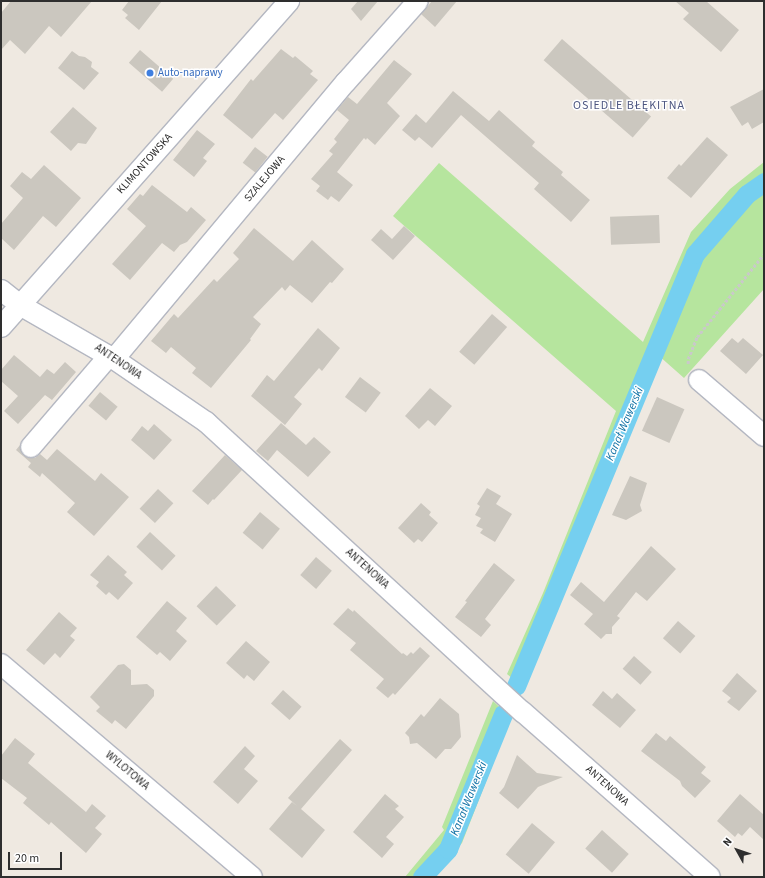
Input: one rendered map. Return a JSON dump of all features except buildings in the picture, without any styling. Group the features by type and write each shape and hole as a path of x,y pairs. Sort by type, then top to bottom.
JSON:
{"street":[{"name":"KLIMONTOWSKA","path":"1,326 289,1"},
{"name":"SZALEJOWA","path":"31,447 112,357 341,88 418,1"},
{"name":"ANTENOWA","path":"1,290 20,305 112,357 206,422 523,712 710,877"},
{"path":"699,380 764,436"},
{"name":"WYLOTOWA","path":"1,664 252,877"}],"path":[{"path":"699,380 689,371 688,359 697,338 764,254"}],"green space":[{"path":"764,162 764,289 684,378 658,355 522,687 507,674 543,593 616,411 393,216 439,163 643,342 691,232 730,189"},
{"path":"493,701 511,718 462,843 431,877 405,877 444,830 442,827"}],"waterway":[{"name":"Kanał Wawerski","path":"516,686 695,254 747,194 764,182"},
{"name":"Kanał Wawerski","path":"422,877 448,849 503,714"}],"place":[{"name":"Auto-naprawy","path":"150,73"}],"district":[{"name":"OSIEDLE BŁĘKITNA","path":"629,106"}]}
